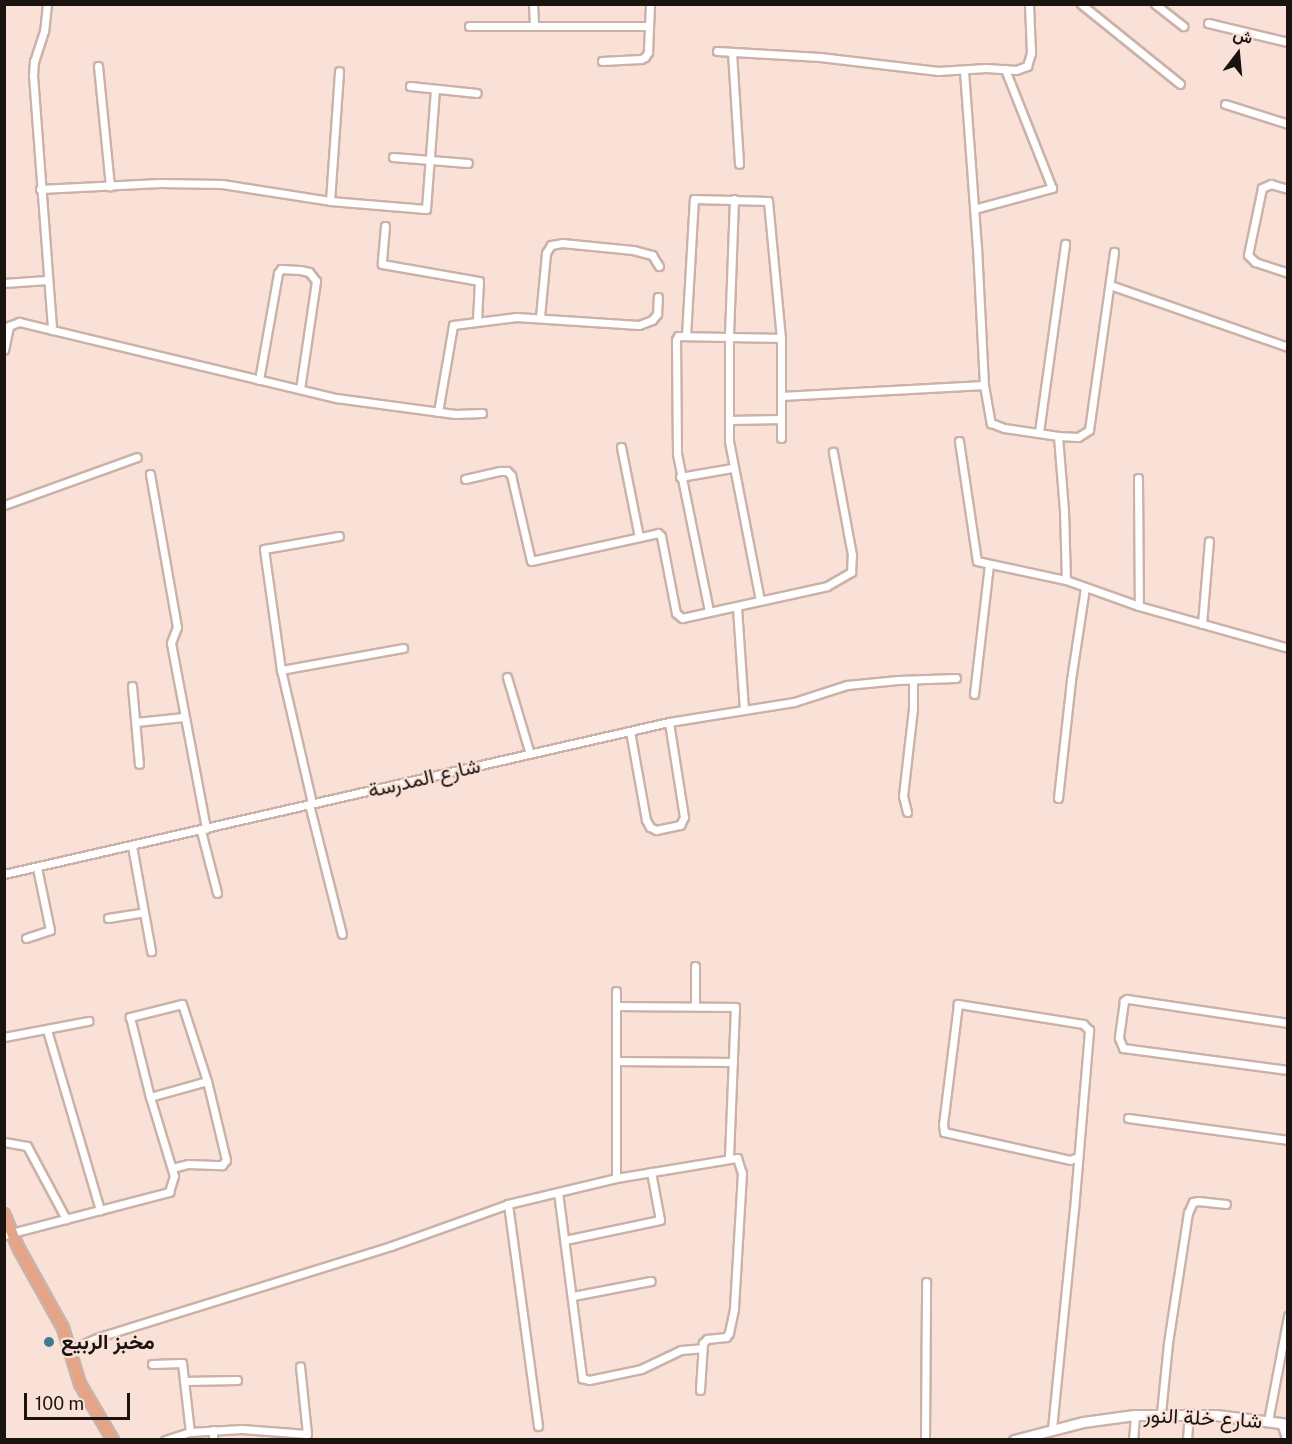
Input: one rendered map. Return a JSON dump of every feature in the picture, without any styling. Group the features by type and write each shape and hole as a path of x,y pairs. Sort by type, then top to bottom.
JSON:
{"main road":[{"path":"4,1214 8,1234 63,1328 80,1384 113,1440"}],"street":[{"path":"46,4 44,31 33,75 52,330"},
{"path":"533,4 534,25"},
{"path":"602,61 645,57 648,52 650,4"},
{"path":"717,51 964,71 1022,69 1030,62 1029,4"},
{"path":"1081,4 1180,84"},
{"path":"1155,4 1183,26"},
{"path":"1208,23 1287,42"},
{"path":"469,26 649,26"},
{"path":"732,52 739,164"},
{"path":"98,66 110,186"},
{"path":"974,209 1052,188 1005,69"},
{"path":"330,201 339,71"},
{"path":"964,71 984,385 988,418 991,423 1004,428 1058,436 1078,436 1089,430 1113,252"},
{"path":"410,86 477,93"},
{"path":"40,189 186,182 222,184 330,201 426,208 435,89"},
{"path":"1225,104 1287,124"},
{"path":"393,157 468,163"},
{"path":"1287,189 1270,184 1263,188 1248,255 1255,262 1287,273"},
{"path":"686,336 692,202 698,197 763,200 770,206 782,338 782,438"},
{"path":"734,199 729,338 729,420 732,468 760,600"},
{"path":"385,226 382,264 479,281 477,321"},
{"path":"540,317 546,252 551,245 562,243 633,249 652,255 659,266"},
{"path":"1039,432 1065,244"},
{"path":"259,380 278,273 281,269 309,272 316,281 300,390"},
{"path":"4,283 47,280"},
{"path":"1110,285 1287,347"},
{"path":"438,412 450,330 458,324 540,317 639,325 652,320 657,314 658,297"},
{"path":"4,350 7,331 12,323 52,330 336,398 438,412 482,413"},
{"path":"709,611 680,477 675,435 678,336 782,338"},
{"path":"781,396 984,385"},
{"path":"729,420 782,419"},
{"path":"1058,436 1064,510 1066,580"},
{"path":"959,441 977,561 1066,580 1139,606 1287,648"},
{"path":"621,447 639,537"},
{"path":"465,479 500,471 507,471 511,475 531,561 652,533 661,536 678,617 827,586 851,572 852,555 833,452"},
{"path":"4,505 137,457"},
{"path":"680,477 732,468"},
{"path":"150,474 177,627 171,643 217,892"},
{"path":"1138,478 1139,606"},
{"path":"339,536 264,549 281,670 342,934"},
{"path":"1202,624 1209,541"},
{"path":"974,694 989,565"},
{"path":"1058,798 1084,587"},
{"path":"737,606 744,710"},
{"path":"281,670 404,648"},
{"path":"507,677 530,754"},
{"name":"شارع المدرسة","path":"4,874 669,722 794,702 848,685 956,678"},
{"path":"907,812 903,796 914,708 913,680"},
{"path":"132,686 140,764"},
{"path":"136,722 184,717"},
{"path":"630,731 646,820 650,827 656,830 680,825 684,817 669,722"},
{"path":"132,846 151,951"},
{"path":"26,938 50,930 37,868"},
{"path":"108,918 144,912"},
{"path":"695,966 696,1006"},
{"path":"616,991 616,1178"},
{"path":"1287,1023 1127,999 1124,1001 1119,1038 1123,1048 1287,1070"},
{"path":"8,1234 169,1192 173,1185 172,1168 129,1019 180,1003 183,1005 207,1081 226,1160 222,1165 188,1164 172,1168"},
{"path":"1052,1429 1078,1157 1087,1027 1083,1024 958,1004 943,1124 944,1132 1070,1160 1078,1157"},
{"path":"616,1006 735,1007 729,1158"},
{"path":"4,1037 88,1021"},
{"path":"47,1030 100,1210"},
{"path":"616,1061 733,1062"},
{"path":"150,1097 207,1081"},
{"path":"1128,1118 1287,1140"},
{"path":"4,1142 27,1146 66,1219"},
{"path":"70,1350 99,1337 391,1246 508,1204 616,1178 729,1158 739,1160 742,1173 734,1309 726,1337 707,1339 702,1348 700,1390"},
{"path":"565,1240 660,1220 651,1172"},
{"path":"558,1192 582,1378 585,1380 652,1366 681,1350 702,1348"},
{"path":"1161,1413 1168,1343 1190,1206 1198,1200 1226,1204"},
{"path":"508,1204 538,1426"},
{"path":"573,1296 651,1281"},
{"path":"925,1440 926,1282"},
{"path":"1268,1420 1287,1316"},
{"path":"152,1364 182,1363 190,1432"},
{"path":"165,1440 190,1432 242,1429 307,1434 300,1366"},
{"path":"184,1381 237,1380"},
{"name":"شارع خلة النور","path":"1014,1440 1035,1437 1052,1429 1161,1413 1189,1413 1284,1423"},
{"path":"1187,1440 1189,1413"},
{"path":"1133,1440 1135,1415"},
{"path":"1284,1423 1287,1440"},
{"path":"213,1431 213,1440"}],"place":[{"name":"مخبز الربيع","path":"49,1342"}]}
